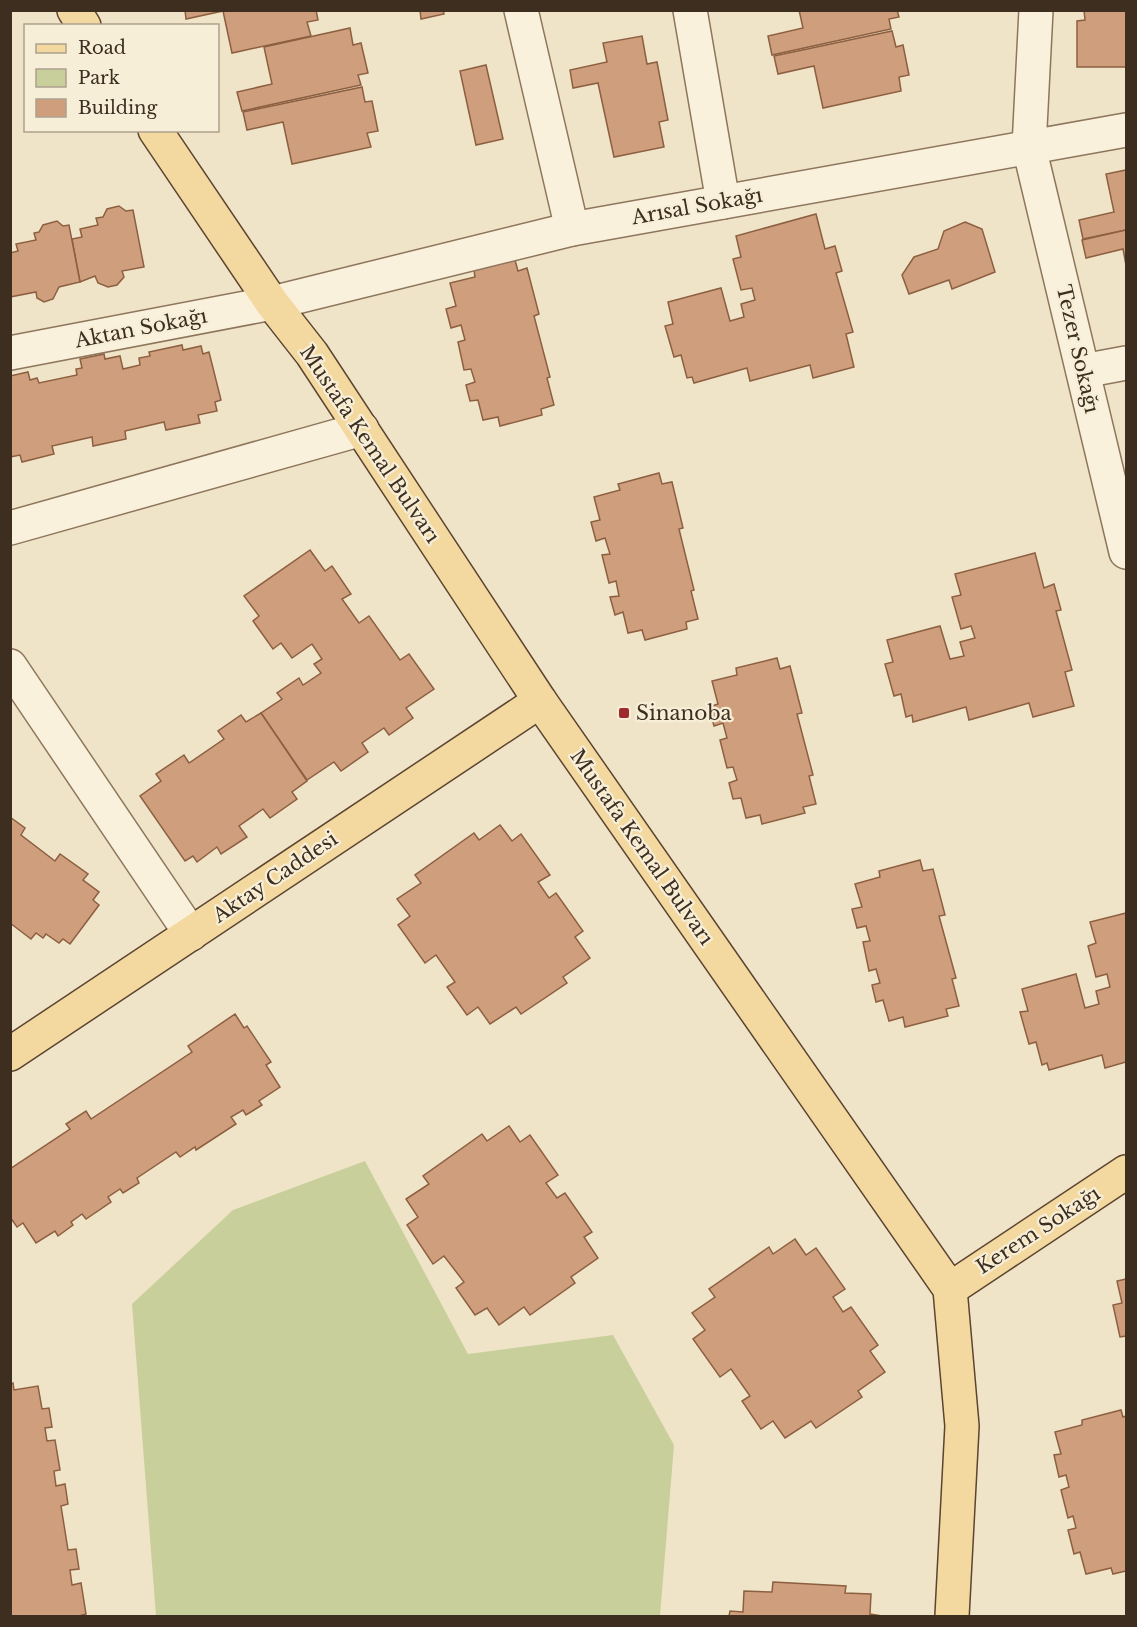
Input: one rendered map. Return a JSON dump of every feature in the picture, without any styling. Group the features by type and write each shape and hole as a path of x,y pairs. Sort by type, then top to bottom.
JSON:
{"main road":[{"path":"74,10 83,24"},
{"name":"Mustafa Kemal Bulvarı","path":"156,132 272,303 312,354 540,701 950,1289 962,1426 952,1617"},
{"name":"Aktay Caddesi","path":"10,1054 540,701"},
{"name":"Kerem Sokağı","path":"950,1289 1126,1172"}],"street":[{"path":"520,10 572,229"},
{"path":"690,10 723,202"},
{"name":"Tezer Sokağı","path":"1036,10 1029,147 1126,552"},
{"name":"Arısal Sokağı","path":"272,303 572,229 1126,130"},
{"name":"Aktan Sokağı","path":"10,353 272,303"},
{"path":"1083,371 1126,363"},
{"path":"10,528 362,429"},
{"path":"10,666 191,934"}],"green space":[{"path":"365,1161 468,1354 613,1335 674,1445 660,1616 156,1616 132,1304 233,1210"}],"building":[{"path":"185,10 316,10 318,20 307,22 311,36 232,53 223,11 186,19"},
{"path":"420,10 443,10 444,14 421,19"},
{"path":"799,10 897,10 899,17 889,19 891,29 772,55 768,36 803,28"},
{"path":"1084,10 1126,10 1126,67 1077,67 1077,21 1085,20"},
{"path":"350,28 353,45 361,43 368,73 358,75 361,85 242,111 237,92 272,84 264,47"},
{"path":"892,31 896,47 903,45 909,75 899,77 901,91 823,108 814,66 778,74 774,56"},
{"path":"642,36 647,64 657,62 668,120 659,122 664,147 614,157 598,83 573,88 570,70 607,62 603,43"},
{"path":"486,65 503,139 476,145 460,71"},
{"path":"362,87 365,102 372,101 378,131 367,133 371,147 292,164 283,122 247,130 243,112"},
{"path":"1126,170 1126,230 1083,239 1079,220 1114,212 1106,174"},
{"path":"119,206 126,211 133,210 144,267 122,271 124,277 117,285 108,287 98,283 95,276 80,282 72,239 82,237 80,229 98,225 96,218 103,217 107,209"},
{"path":"816,214 825,249 835,246 842,271 836,273 853,332 846,334 854,367 813,378 810,365 750,381 747,368 694,383 692,377 687,378 681,355 674,357 665,326 673,324 668,302 721,288 730,321 744,317 741,304 755,300 752,288 741,290 733,259 741,257 736,236"},
{"path":"57,221 63,226 69,225 80,282 59,287 53,299 44,302 37,298 36,292 10,297 10,253 18,251 16,244 36,240 34,233 39,232 43,225"},
{"path":"965,222 982,229 995,272 952,289 949,280 909,294 902,275 914,257 938,249 944,231"},
{"path":"1126,230 1126,265 1123,249 1086,258 1082,240"},
{"path":"515,260 518,271 527,268 539,314 534,316 550,377 547,378 554,405 541,409 542,415 500,426 498,417 483,420 478,400 470,401 466,385 475,382 471,369 464,370 458,342 465,340 461,325 451,328 446,309 456,306 450,283 475,277 474,270"},
{"path":"182,345 183,350 201,346 203,354 209,352 221,400 215,402 217,411 198,415 200,423 166,430 164,422 125,431 126,439 93,446 92,437 52,446 54,454 22,462 20,455 10,457 10,376 28,372 30,380 37,378 39,383 77,375 76,369 82,368 80,359 104,354 105,359 120,356 123,369 140,365 139,358 150,356 149,352"},
{"path":"659,473 662,484 672,482 683,528 679,529 694,590 691,591 698,619 686,622 687,629 645,640 642,630 628,633 623,612 615,615 610,597 619,596 616,581 609,583 602,555 610,554 605,538 596,541 591,522 600,520 594,497 620,490 618,484"},
{"path":"310,550 325,571 332,566 351,594 342,599 359,623 369,616 400,660 409,654 434,689 406,708 413,718 389,735 384,728 362,743 368,752 341,771 334,762 307,780 261,713 282,699 277,693 299,678 303,685 321,673 314,664 322,659 312,644 292,658 281,643 273,649 253,621 259,616 244,596"},
{"path":"1035,553 1044,588 1054,584 1061,610 1056,611 1072,670 1065,672 1074,706 1033,717 1029,703 969,720 966,707 913,722 912,715 906,717 901,694 894,696 885,664 893,662 887,640 940,626 950,659 964,656 960,642 975,638 971,626 961,629 952,597 961,595 955,574"},
{"path":"777,658 780,669 790,666 802,713 797,714 813,775 809,776 816,804 803,807 805,813 762,824 760,815 746,818 741,798 733,799 729,783 737,780 733,767 727,768 720,740 727,738 723,723 714,726 709,707 718,704 712,681 737,675 736,668"},
{"path":"261,713 307,781 292,792 297,799 270,818 263,809 239,826 247,837 221,854 217,847 197,862 193,856 185,861 140,796 161,781 156,774 184,755 189,763 224,739 218,731 241,715 246,722"},
{"path":"10,817 25,828 21,835 55,861 60,854 88,874 83,880 99,892 93,900 99,905 70,944 63,939 59,943 46,934 43,938 36,933 31,939 10,923"},
{"path":"500,825 512,841 521,834 550,875 538,882 549,898 556,893 583,931 575,937 590,958 563,977 567,983 521,1014 516,1007 490,1024 478,1007 467,1015 447,987 455,982 436,955 425,963 398,925 410,916 397,899 421,883 415,875 474,833 479,840"},
{"path":"920,860 923,871 933,869 945,915 939,916 956,978 952,979 959,1006 946,1009 948,1016 905,1027 903,1017 889,1021 883,1000 876,1002 872,985 880,983 876,969 869,971 863,942 870,941 866,926 857,928 852,909 862,907 855,884 880,877 879,871"},
{"path":"1126,913 1126,1062 1105,1068 1102,1055 1049,1070 1047,1063 1042,1065 1036,1042 1029,1044 1020,1012 1028,1011 1022,989 1076,974 1085,1008 1099,1004 1096,991 1110,987 1107,974 1096,977 1088,946 1096,943 1090,922"},
{"path":"235,1014 244,1028 247,1026 271,1062 266,1065 280,1087 259,1101 262,1105 246,1115 243,1110 231,1117 236,1124 196,1150 195,1147 180,1157 176,1152 137,1178 139,1183 123,1193 120,1189 108,1197 111,1202 86,1219 82,1214 71,1222 73,1225 58,1236 55,1231 36,1243 23,1223 17,1227 10,1217 10,1169 70,1129 66,1124 86,1111 91,1119 192,1052 188,1046"},
{"path":"509,1126 520,1142 530,1135 558,1175 546,1183 557,1198 565,1193 592,1232 584,1237 598,1258 571,1277 575,1283 530,1315 524,1307 499,1325 487,1308 475,1315 456,1288 464,1282 444,1256 433,1264 407,1225 418,1217 406,1199 429,1184 423,1176 482,1134 487,1141"},
{"path":"795,1239 806,1255 816,1248 845,1289 833,1297 843,1312 851,1307 878,1345 870,1351 885,1372 858,1391 862,1397 816,1428 811,1421 785,1438 773,1421 761,1429 742,1401 750,1396 731,1369 720,1377 693,1339 705,1330 692,1313 715,1297 709,1289 769,1247 773,1254"},
{"path":"1126,1279 1126,1336 1120,1337 1113,1305 1122,1303 1117,1281"},
{"path":"13,1383 14,1390 38,1386 42,1409 49,1408 52,1427 45,1428 47,1441 55,1440 60,1470 54,1471 56,1486 65,1484 68,1504 61,1506 68,1550 76,1549 79,1569 70,1570 72,1585 81,1583 86,1614 79,1616 10,1616 10,1384"},
{"path":"1121,1410 1123,1417 1126,1416 1126,1571 1113,1574 1111,1568 1086,1574 1080,1552 1074,1554 1068,1530 1076,1528 1073,1516 1068,1518 1061,1490 1069,1487 1066,1475 1059,1477 1054,1455 1061,1454 1055,1432 1082,1425 1082,1420"},
{"path":"773,1582 846,1586 845,1593 871,1594 870,1614 882,1616 729,1616 730,1611 743,1612 744,1591 772,1592"}],"place":[{"name":"Sinanoba","path":"624,713"}]}
